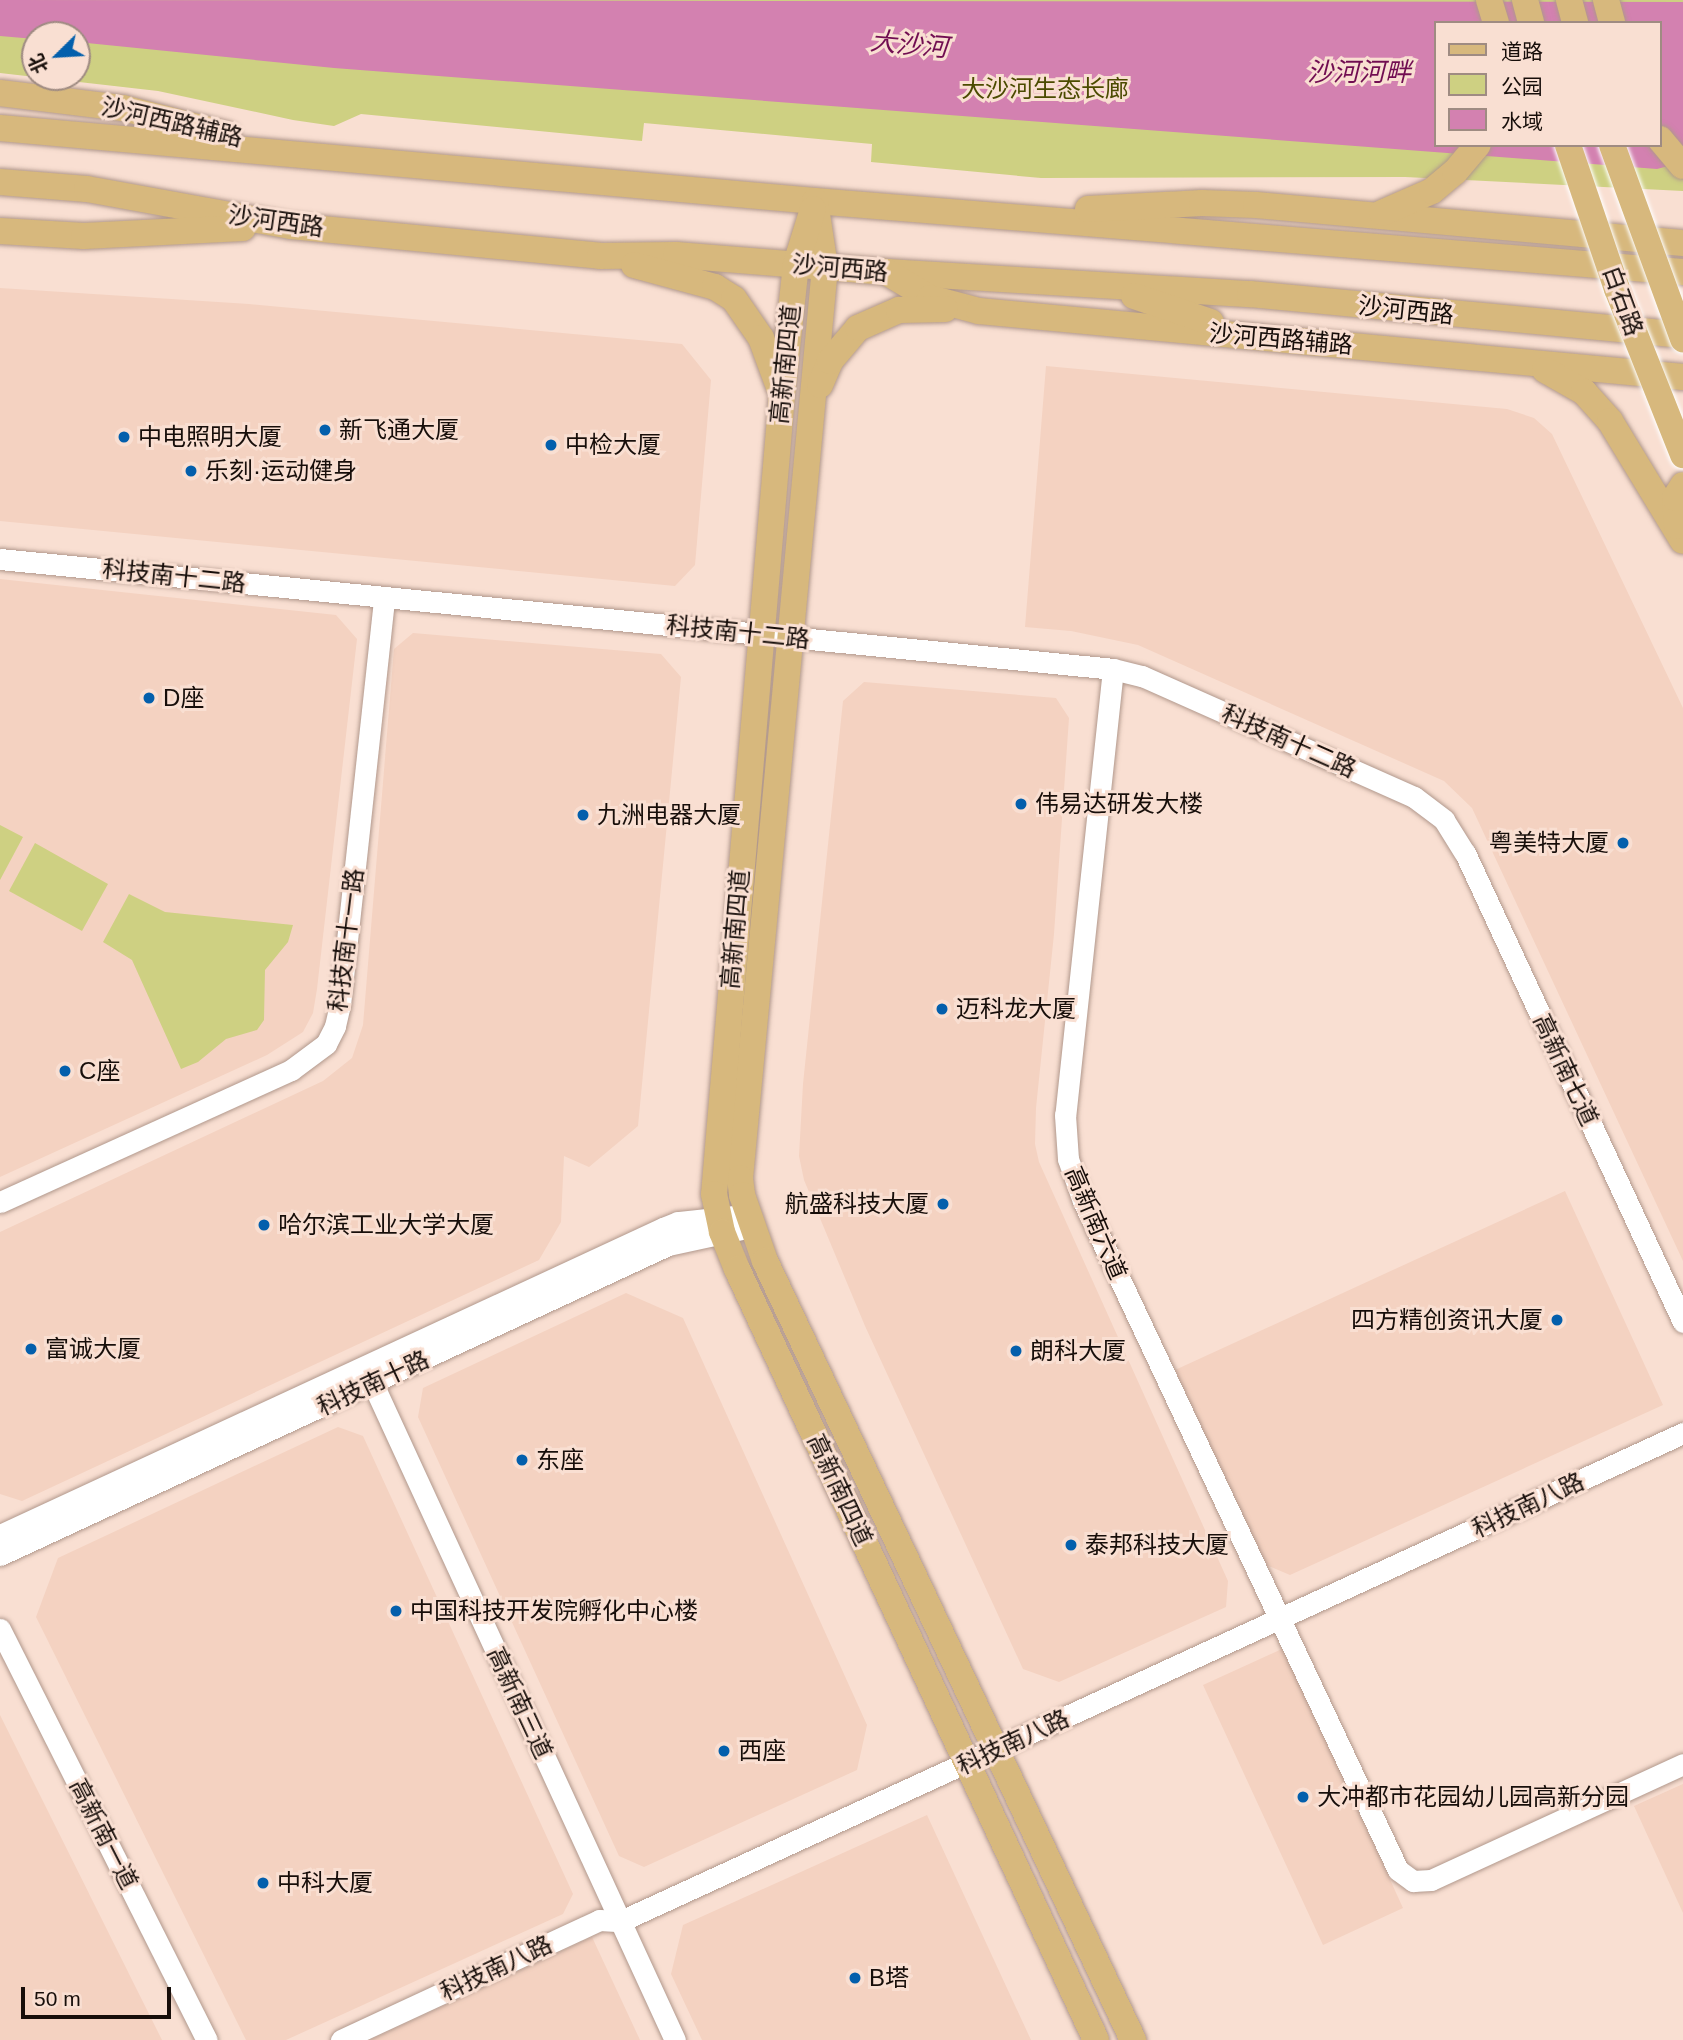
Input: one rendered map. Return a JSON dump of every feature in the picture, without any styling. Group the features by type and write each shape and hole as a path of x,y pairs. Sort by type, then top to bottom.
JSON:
{"main road":[{"path":"1489,0 1495,21"},
{"path":"1525,0 1530,21"},
{"path":"1569,0 1574,21"},
{"path":"1606,0 1611,21"},
{"name":"沙河西路辅路","path":"0,93 123,108 301,153"},
{"path":"0,128 815,201 1683,272"},
{"path":"1662,141 1683,166"},
{"path":"1370,215 1420,197 1455,172 1476,147"},
{"name":"白石路","path":"1569,147 1617,289 1683,455"},
{"name":"白石路","path":"1613,147 1683,337"},
{"name":"沙河西路","path":"0,181 86,189 291,226 600,256 676,255 887,272 1250,294 1683,337"},
{"name":"高新南四道","path":"815,201 796,264 782,395 714,1178 720,1225 1096,2040"},
{"name":"高新南四道","path":"815,201 825,267 740,1178 749,1221 1133,2040"},
{"path":"1003,216 1202,203 1256,205 1683,243"},
{"path":"0,231 84,236 291,226"},
{"path":"600,256 715,287 734,299 761,338 782,395"},
{"name":"沙河西路辅路","path":"887,272 930,298 979,311 1683,377"},
{"path":"1096,284 1259,337"},
{"path":"811,414 830,361 858,328 885,314 912,308 979,311"},
{"path":"1513,360 1556,374 1584,392 1624,439 1683,541"},
{"path":"1683,485 1675,498 1674,510 1683,541"}],"street":[{"name":"科技南十二路","path":"0,559 1113,669 1142,676 1414,797 1444,820"},
{"name":"科技南十一路","path":"0,1202 291,1070 326,1044 335,1026 340,1005 384,597"},
{"name":"高新南六道","path":"1113,669 1065,1115 1066,1148 1083,1201 1398,1870 1413,1881 1431,1880 1683,1765"},
{"name":"高新南七道","path":"1444,820 1465,853 1683,1322"},
{"name":"科技南十路","path":"0,1555 663,1228 678,1222 720,1225 749,1221"},
{"name":"科技南十路","path":"0,1535 369,1375"},
{"name":"高新南三道","path":"369,1375 675,2040"},
{"name":"科技南八路","path":"341,2040 599,1920 621,1922 1683,1433"},
{"name":"高新南一道","path":"0,1629 207,2040"}],"shaded area":[{"path":"0,288 249,304 682,344 711,380 695,565 675,586 0,521"},
{"path":"1046,366 1507,409 1534,418 1552,434 1683,708 1683,1261 1472,808 1444,781 1138,645 1071,631 1025,627"},
{"path":"0,579 336,615 357,639 317,989 313,1013 303,1032 267,1055 0,1177"},
{"path":"413,633 661,654 681,677 638,1126 589,1167 564,1156 561,1222 539,1260 22,1501 0,1494 0,1232 323,1081 352,1058 363,1025 394,649"},
{"path":"864,682 1056,698 1069,718 1054,934 1036,1108 1035,1144 1039,1162 1228,1581 1226,1607 1059,1682 1023,1669 865,1326 804,1180 799,1156 803,1084 843,701"},
{"path":"1565,1191 1663,1405 1290,1575 1264,1564 1175,1370"},
{"path":"626,1293 683,1318 867,1725 857,1770 644,1867 619,1856 418,1417 423,1388"},
{"path":"338,1427 363,1436 573,1894 563,1914 286,2040 246,2040 36,1617 58,1558"},
{"name":"大冲都市花园幼儿园高新分园","path":"1284,1648 1403,1908 1323,1945 1203,1685"},
{"path":"0,1715 162,2040 0,2040"},
{"path":"1683,1784 1683,1913 1634,1806"},
{"path":"927,1815 1031,2040 702,2040 671,1974 683,1925"},
{"path":"592,1937 640,2040 370,2040"}],"green space":[{"name":"沙河河畔","path":"0,0 1683,0 1683,191 1405,177 1041,178 871,162 872,144 644,123 642,141 361,114 334,126 293,120 158,91 91,83 91,21 21,21 21,75 0,73"},
{"path":"0,825 23,837 0,880"},
{"path":"35,843 108,884 82,931 9,891"},
{"path":"129,894 165,912 293,925 288,942 265,970 264,1020 257,1030 226,1039 198,1062 181,1069 132,960 103,942"}],"water":[{"name":"沙河河畔","path":"0,0 1683,2 1683,162 1657,169 334,68 91,43 91,21 21,21 21,38 0,36"}],"place":[{"name":"新飞通大厦","path":"325,430"},
{"name":"中电照明大厦","path":"124,437"},
{"name":"中检大厦","path":"551,445"},
{"name":"乐刻·运动健身","path":"191,471"},
{"name":"D座","path":"149,698"},
{"name":"伟易达研发大楼","path":"1021,804"},
{"name":"九洲电器大厦","path":"583,815"},
{"name":"粤美特大厦","path":"1623,843"},
{"name":"迈科龙大厦","path":"942,1009"},
{"name":"C座","path":"65,1071"},
{"name":"航盛科技大厦","path":"943,1204"},
{"name":"哈尔滨工业大学大厦","path":"264,1225"},
{"name":"四方精创资讯大厦","path":"1557,1320"},
{"name":"富诚大厦","path":"31,1349"},
{"name":"朗科大厦","path":"1016,1351"},
{"name":"东座","path":"522,1460"},
{"name":"泰邦科技大厦","path":"1071,1545"},
{"name":"中国科技开发院孵化中心楼","path":"396,1611"},
{"name":"西座","path":"724,1751"},
{"name":"大冲都市花园幼儿园高新分园","path":"1303,1797"},
{"name":"中科大厦","path":"263,1883"},
{"name":"B塔","path":"855,1978"}],"water label":[{"name":"大沙河","path":"909,45"}],"park label":[{"name":"大沙河生态长廊","path":"1045,89"}]}
